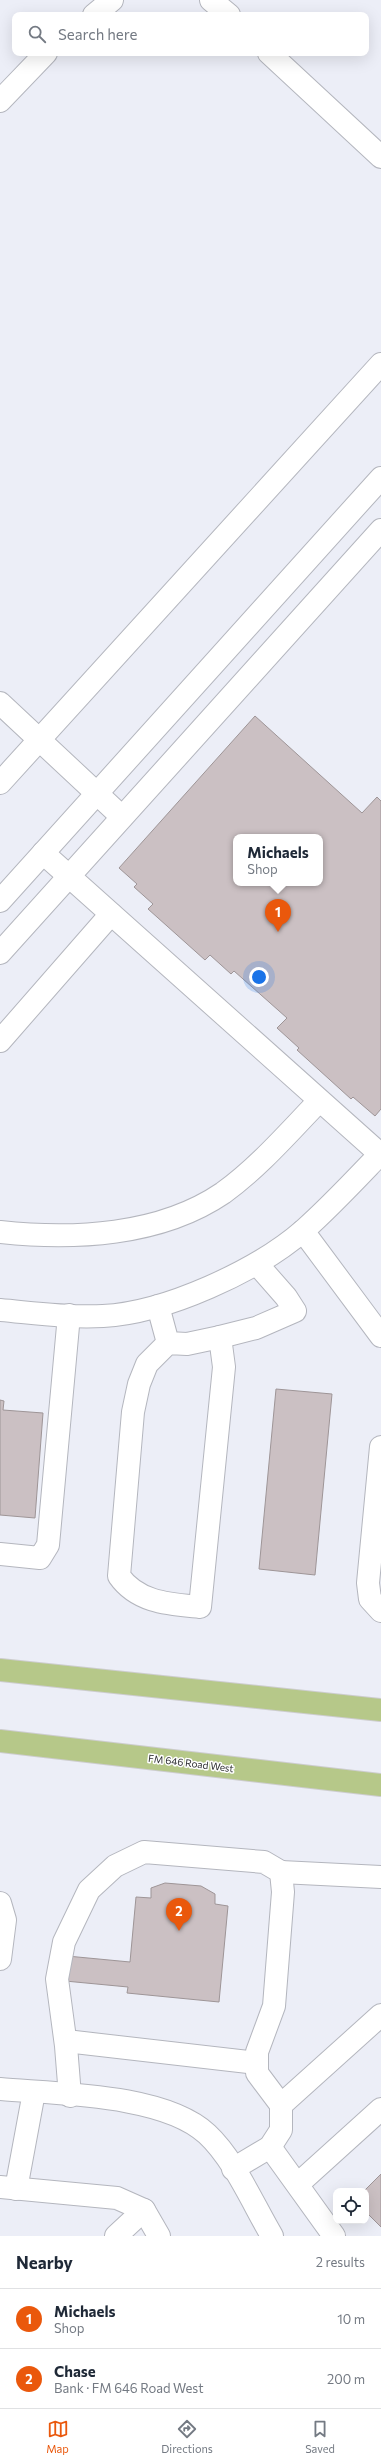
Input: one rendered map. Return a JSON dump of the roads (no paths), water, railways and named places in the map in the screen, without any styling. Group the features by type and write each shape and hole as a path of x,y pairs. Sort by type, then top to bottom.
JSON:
{"main road":[{"path":"0,1670 381,1710"},
{"name":"FM 646 Road West","path":"0,1741 381,1785"}],"lane":[{"path":"98,12 112,0"},
{"path":"211,0 225,12"},
{"path":"0,101 43,56"},
{"path":"272,56 381,156"},
{"path":"0,783 381,364"},
{"path":"0,901 381,478"},
{"path":"0,953 381,530"},
{"path":"0,703 122,817"},
{"path":"0,1310 104,1316 158,1306 208,1287 257,1264 303,1231 380,1154 44,852"},
{"path":"0,1041 112,914"},
{"path":"0,1232 104,1233 160,1222 193,1210 222,1193 254,1168 320,1101"},
{"path":"303,1231 381,1336"},
{"path":"220,1337 224,1367 200,1607 158,1602 144,1597 126,1585 119,1576 134,1412 140,1384 147,1364 168,1343 187,1344 256,1328 295,1311 286,1297 257,1264"},
{"path":"158,1306 168,1343"},
{"path":"0,1554 40,1558 48,1545 69,1315"},
{"path":"381,1447 368,1583 370,1599 381,1611"},
{"path":"70,2096 66,2041 56,1980 64,1942 88,1890 115,1866 144,1852 264,1862 281,1872 381,1878"},
{"path":"233,2169 270,2147 282,2130 281,2105 257,2073 257,2052 274,2006 283,1892 281,1872"},
{"path":"0,1904 5,1920 0,1959"},
{"path":"281,2105 381,2015"},
{"path":"66,2041 257,2063"},
{"path":"0,2089 156,2107 182,2116 207,2134 224,2154 272,2236"},
{"path":"34,2092 8,2188 117,2198 144,2210 159,2236"},
{"path":"298,2184 381,2109"},
{"path":"270,2147 298,2184 326,2227 334,2236"},
{"path":"116,2236 144,2210"}],"place":[{"name":"Michaels","path":"278,932"},
{"name":"Chase","path":"179,1931"}]}
